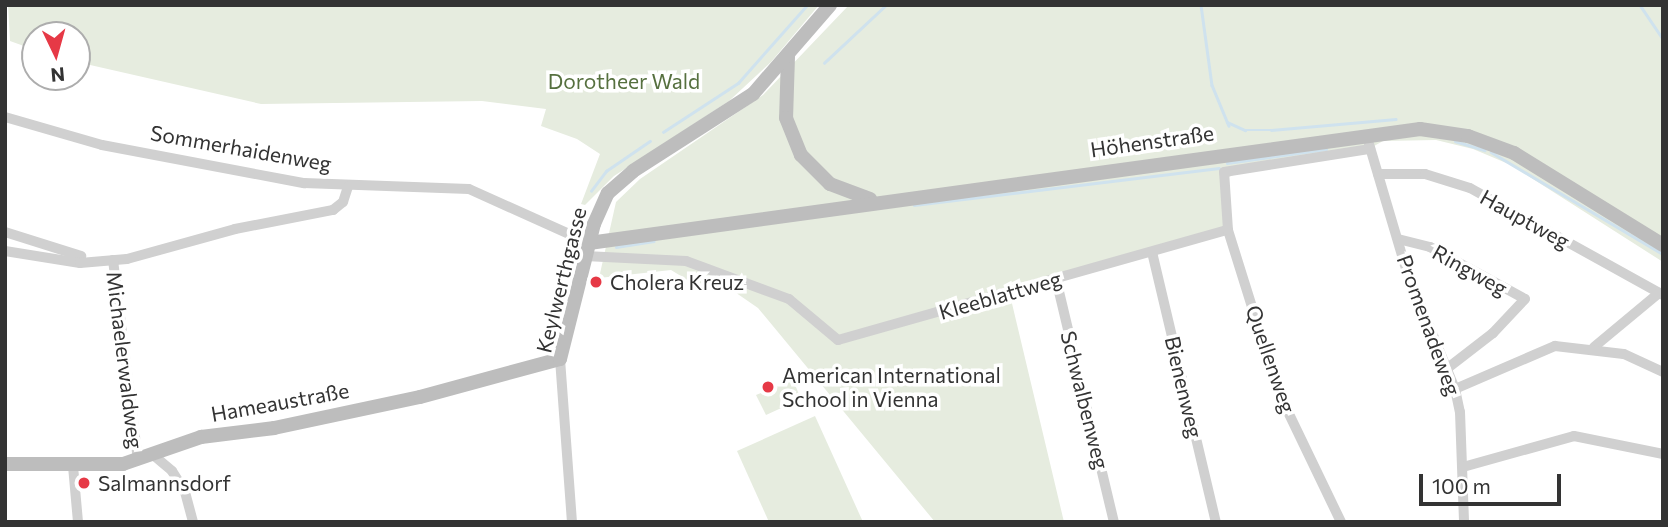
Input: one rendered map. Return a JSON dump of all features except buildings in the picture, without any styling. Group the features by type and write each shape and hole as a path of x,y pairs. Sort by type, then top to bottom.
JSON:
{"street":[{"path":"788,56 830,5"},
{"name":"Höhenstraße","path":"788,56 786,118 801,155 831,184 878,201 1366,133 1420,129 1484,141 1526,160 1663,245"},
{"name":"Keylwerthgasse","path":"572,522 570,450 560,359 600,206 615,186 740,104 788,56"},
{"name":"Sommerhaidenweg","path":"5,117 102,145 304,183 348,187 363,183 469,189 587,250"},
{"name":"Promenadeweg","path":"1366,133 1398,239 1449,367 1455,389 1463,467 1464,522"},
{"path":"1228,230 1224,172 1370,149"},
{"name":"Hauptweg","path":"1378,174 1425,174 1470,188 1661,294"},
{"path":"5,251 80,263 113,260 235,229 333,210 343,202 348,187"},
{"path":"587,250 878,201"},
{"name":"Kleeblattweg","path":"587,250 686,261 789,299 838,340 1228,230"},
{"name":"Quellenweg","path":"1228,230 1282,400 1341,522"},
{"path":"5,232 62,253 113,260"},
{"name":"Ringweg","path":"1398,239 1430,247 1525,299 1493,333 1449,367"},
{"name":"Bienenweg","path":"1152,252 1216,522"},
{"name":"Michaelerwaldweg","path":"113,260 138,460"},
{"name":"Schwalbenweg","path":"1056,279 1114,522"},
{"path":"1594,347 1661,294"},
{"path":"1455,389 1540,350 1594,347 1625,354 1663,372"},
{"name":"Hameaustraße","path":"5,464 73,466 138,460 201,436 274,428 420,397 560,359"},
{"path":"1463,467 1574,436 1663,454"},
{"path":"152,454 172,471 185,492 192,522"},
{"path":"73,466 78,522"}],"green space":[{"name":"Dorotheer Wald","path":"8,5 819,5 771,62 729,101 614,176 585,205 581,204 600,154 577,139 541,126 546,109 482,101 261,104 91,65 91,21 21,21 21,45 10,41"},
{"path":"849,5 1663,5 1663,262 1511,165 1473,149 1436,140 1383,141 1360,154 1235,174 1227,178 1232,233 1010,295 1064,522 935,522 758,308 729,288 694,284 671,270 599,278 616,202 640,179 763,95"},
{"path":"793,380 801,399 766,415 756,395"},
{"path":"815,416 863,522 769,522 737,451"}],"waterway":[{"path":"663,132 738,83 807,5"},
{"path":"824,63 886,5"},
{"path":"1201,5 1212,85 1229,126"},
{"path":"1640,5 1663,39"},
{"path":"1227,122 1245,130 1271,130 1396,119"},
{"path":"591,191 606,171 650,141"},
{"path":"1455,141 1485,150"},
{"path":"1227,163 1326,149"},
{"path":"1491,152 1663,254"},
{"path":"914,205 1219,168"},
{"path":"616,247 654,241"}],"place":[{"name":"Cholera Kreuz","path":"596,282"},
{"name":"American International School in Vienna","path":"768,387"},
{"name":"Salmannsdorf","path":"84,483"}]}
